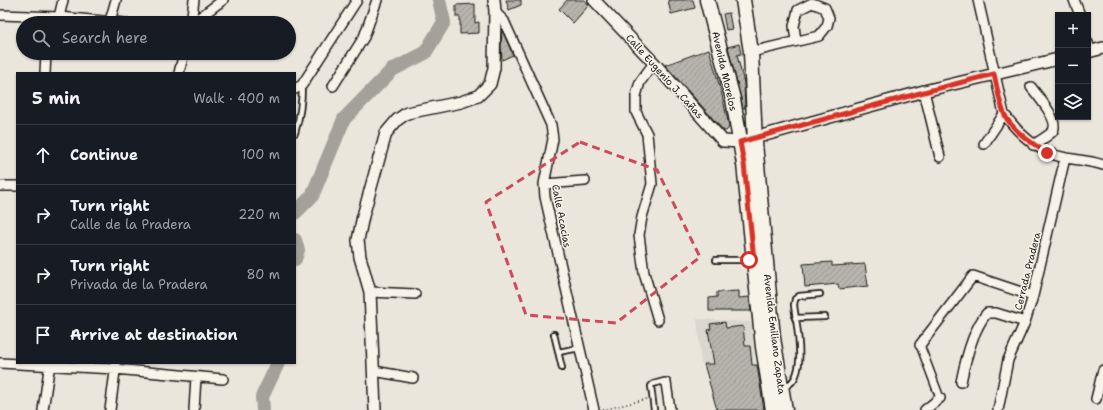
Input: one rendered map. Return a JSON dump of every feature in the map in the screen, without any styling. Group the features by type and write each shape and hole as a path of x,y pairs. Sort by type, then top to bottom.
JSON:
{"main road":[{"name":"Avenida Morelos","path":"707,0 733,99 740,142"},
{"name":"Avenida Emiliano Zapata","path":"743,0 751,52 755,138 773,338 775,388 773,410"},
{"name":"Avenida Emiliano Zapata","path":"740,142 744,164 763,347 775,388 785,410"}],"street":[{"path":"59,16 63,0"},
{"path":"111,16 116,0"},
{"path":"192,16 194,0"},
{"path":"201,16 223,0"},
{"path":"299,87 357,0"},
{"path":"333,86 364,37 377,0"},
{"path":"375,410 370,292 360,257 358,240 363,216 386,133 397,120 407,113 461,102 478,96 490,84 494,68 494,0"},
{"name":"Calle Eugenio J. Cañas","path":"594,0 654,63 724,141 740,142"},
{"path":"978,0 1004,114 1015,129 1033,145 1047,153 1064,158 1094,162 1103,165"},
{"path":"1074,0 1079,12"},
{"path":"751,52 819,36 827,26 829,18 825,8 812,3 798,10 794,26 796,41"},
{"name":"Calle Acacias","path":"495,12 504,22 551,125 553,139 544,184 545,197 594,410"},
{"path":"0,15 16,17"},
{"path":"1091,48 1103,48"},
{"path":"45,72 46,60"},
{"path":"179,72 182,60"},
{"path":"740,142 924,92 1055,60"},
{"path":"654,63 640,82 636,96 636,112 647,134 652,184 642,217 639,235 644,273 658,320"},
{"path":"1031,87 1053,119 1054,127 1052,132 1033,145"},
{"path":"924,92 940,157"},
{"path":"984,144 1004,114"},
{"name":"Cerrada Pradera","path":"998,410 1008,360 1033,296 1064,158"},
{"path":"544,184 585,180"},
{"path":"0,186 16,186"},
{"path":"925,410 940,398 920,345 973,276 1033,296"},
{"path":"370,292 415,294"},
{"path":"960,382 968,353 982,318 987,313 996,313 1024,322"},
{"path":"0,363 16,363"},
{"path":"43,410 50,364 115,366 222,379"},
{"path":"110,410 115,366"},
{"path":"374,370 413,378"},
{"path":"1096,399 1103,370"},
{"path":"194,410 196,377"},
{"path":"666,383 670,410"}],"lane":[{"path":"296,130 302,100 299,87"},
{"path":"716,260 754,260"},
{"path":"775,388 788,386 791,384 798,371 800,359 795,318 795,299 799,296 820,294"},
{"path":"795,318 825,317"},
{"path":"554,334 562,368"},
{"path":"558,352 580,348"},
{"path":"654,410 651,386 664,381 666,383"}],"path":[{"path":"603,410 652,397"}],"highlighted area":[{"path":"580,142 657,170 700,257 616,323 526,315 486,202"}],"shaded area":[{"path":"697,319 752,322 754,365 701,363"}],"building":[{"path":"506,0 521,0 521,5 509,10"},
{"path":"567,0 585,0 589,5 573,23 559,9"},
{"path":"668,0 693,0 695,8 671,14"},
{"path":"475,4 475,23 479,22 479,33 460,34 460,17 456,17 456,5"},
{"path":"729,13 732,29 726,30 723,14"},
{"path":"502,30 513,55 502,60 501,46"},
{"path":"739,44 741,54 737,55 744,83 745,108 743,108 728,47"},
{"path":"709,49 729,126 726,131 724,131 665,65"},
{"path":"832,262 832,266 865,264 868,286 839,289 838,284 805,287 803,264"},
{"path":"739,291 739,298 749,297 751,311 709,311 709,298 717,297 717,292"},
{"path":"725,322 726,328 743,326 745,346 750,346 752,365 757,365 764,410 717,410 704,364 714,364 708,330 711,329 710,324"}],"waterway":[{"path":"296,212 312,196 344,119 392,70 425,53 444,22 439,0"},
{"path":"296,243 298,250 296,256"},
{"path":"263,410 262,397 278,364"}],"route":[{"path":"749,260 754,260 744,164 740,142 994,74 1004,114 1015,129 1033,145 1047,153"}]}
